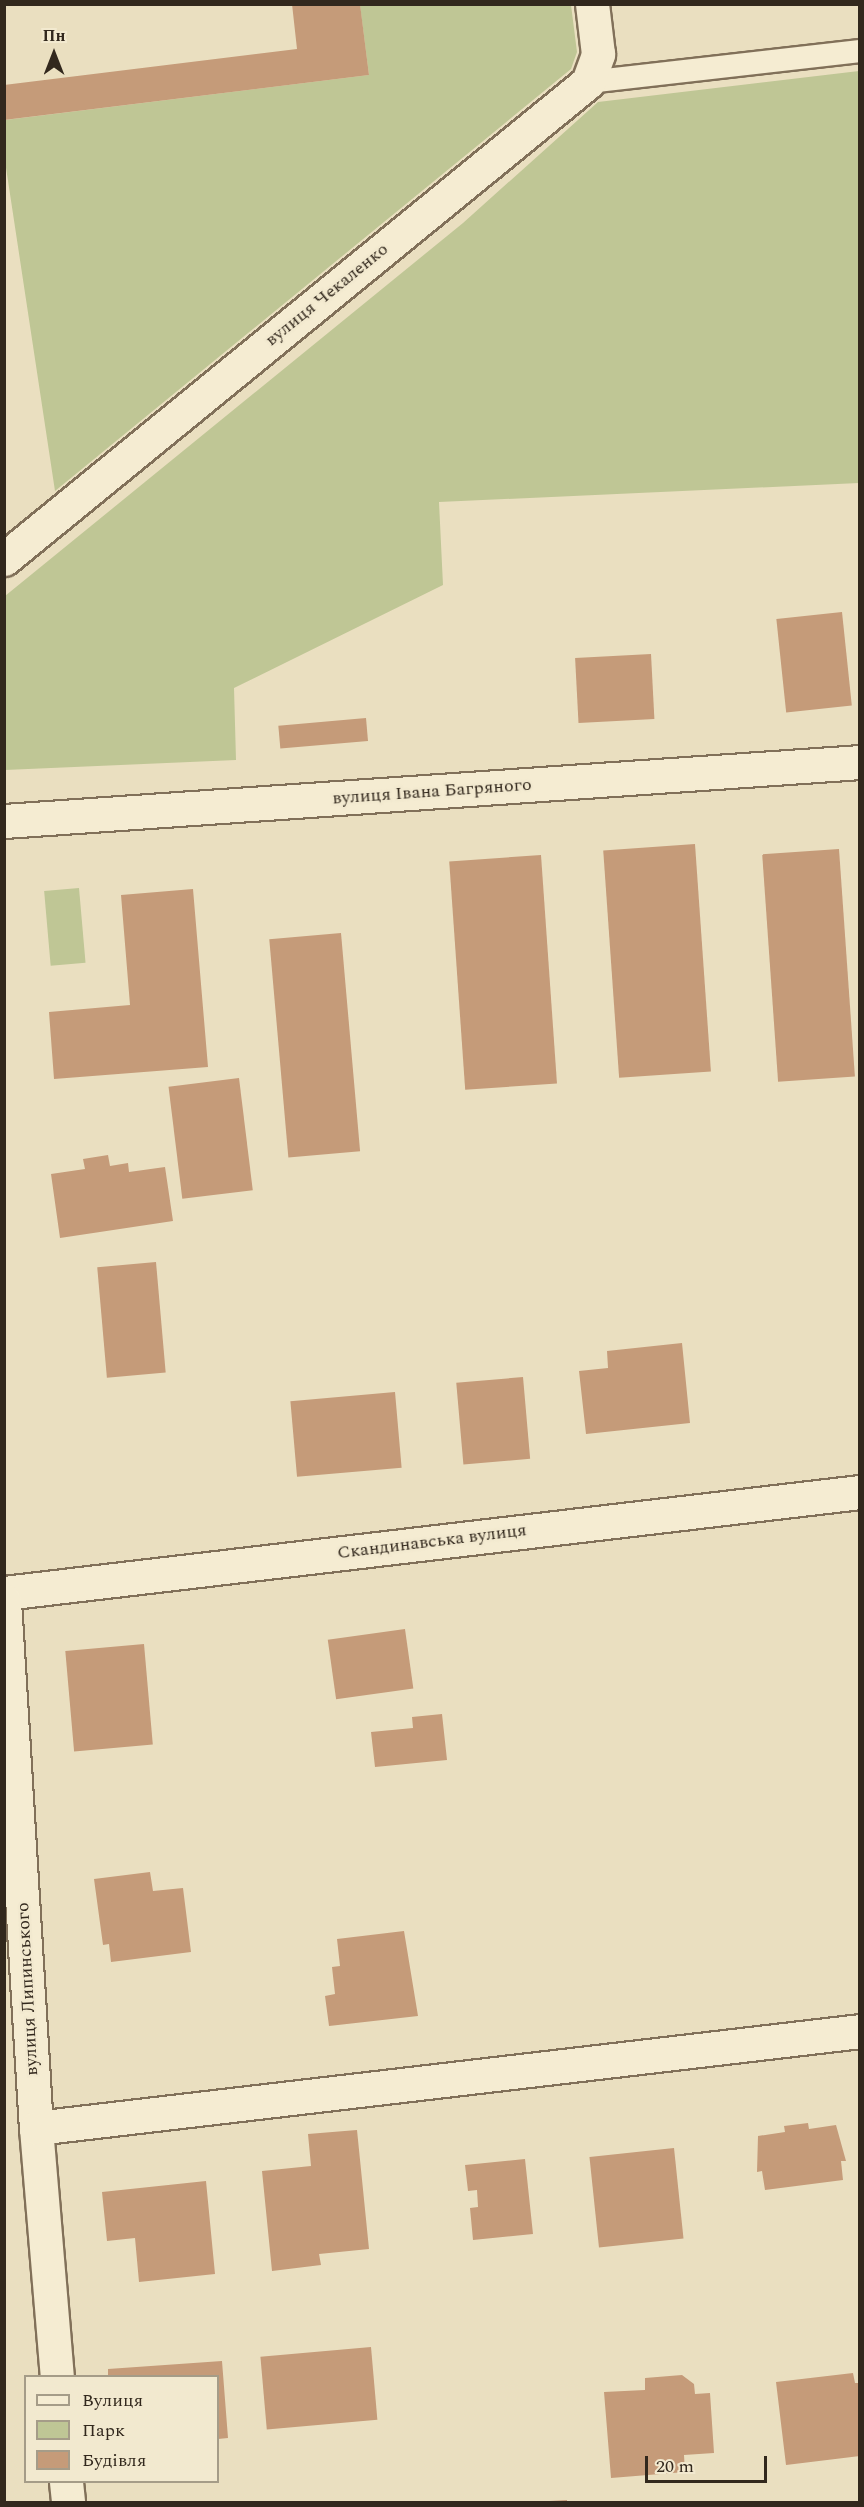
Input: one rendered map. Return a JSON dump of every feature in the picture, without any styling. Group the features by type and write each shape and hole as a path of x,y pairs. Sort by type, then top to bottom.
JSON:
{"street":[{"path":"588,81 598,54 592,4"},
{"name":"вулиця Чекаленко","path":"4,559 588,81"},
{"name":"вулиця Івана Багряного","path":"4,821 860,762"},
{"name":"Скандинавська вулиця","path":"4,1593 860,1492"},
{"name":"вулиця Липинського","path":"4,1601 36,2127 57,2375"},
{"path":"36,2127 860,2031"},
{"path":"66,2483 68,2502"}],"lane":[{"path":"588,81 860,51"}],"green space":[{"path":"360,5 571,5 577,52 571,69 55,491 5,161 5,120 369,75"},
{"path":"859,71 859,483 439,502 443,585 234,688 236,760 5,770 5,596 463,223 598,102"},
{"path":"79,888 86,963 51,966 44,891"}],"building":[{"path":"292,4 360,4 369,75 4,120 4,85 297,49"},
{"path":"842,612 852,705 786,712 776,619"},
{"path":"651,654 654,719 579,723 575,658"},
{"path":"366,718 368,741 280,749 278,726"},
{"path":"695,844 711,1071 619,1078 603,850"},
{"path":"839,849 855,1076 778,1082 762,854"},
{"path":"541,855 557,1083 465,1090 449,861"},
{"path":"193,889 208,1067 54,1079 49,1012 130,1005 121,895"},
{"path":"341,933 360,1151 288,1157 269,939"},
{"path":"239,1078 253,1190 182,1199 169,1087"},
{"path":"108,1155 110,1166 128,1163 129,1172 165,1167 173,1221 60,1238 51,1174 85,1169 83,1159"},
{"path":"156,1262 166,1373 107,1378 97,1267"},
{"path":"682,1343 690,1423 586,1434 579,1371 608,1368 607,1351"},
{"path":"523,1377 530,1459 463,1465 456,1383"},
{"path":"395,1392 402,1468 297,1477 290,1401"},
{"path":"405,1629 413,1688 336,1699 328,1640"},
{"path":"144,1644 153,1745 74,1752 65,1651"},
{"path":"442,1714 447,1760 375,1767 371,1732 413,1728 412,1717"},
{"path":"150,1872 153,1891 183,1888 191,1952 111,1962 109,1944 103,1945 94,1879"},
{"path":"404,1931 418,2016 329,2026 325,1996 335,1994 332,1967 340,1966 337,1939"},
{"path":"808,2123 809,2129 836,2125 846,2161 841,2161 843,2180 765,2190 762,2171 757,2172 758,2136 785,2132 784,2126"},
{"path":"357,2130 369,2249 319,2254 321,2265 272,2271 262,2171 311,2166 308,2134"},
{"path":"674,2148 684,2239 599,2247 589,2157"},
{"path":"525,2159 533,2234 473,2240 470,2208 478,2207 477,2190 468,2191 465,2165"},
{"path":"206,2181 215,2274 139,2282 135,2238 107,2241 102,2192"},
{"path":"371,2347 377,2420 267,2429 260,2357"},
{"path":"222,2361 228,2438 219,2439 219,2375 108,2375 108,2369"},
{"path":"853,2373 855,2383 860,2383 860,2456 786,2465 776,2382"},
{"path":"682,2375 694,2384 695,2394 710,2393 714,2453 684,2455 685,2472 611,2478 604,2392 645,2390 645,2378"},
{"path":"567,2500 567,2502 549,2502 549,2501"}]}
